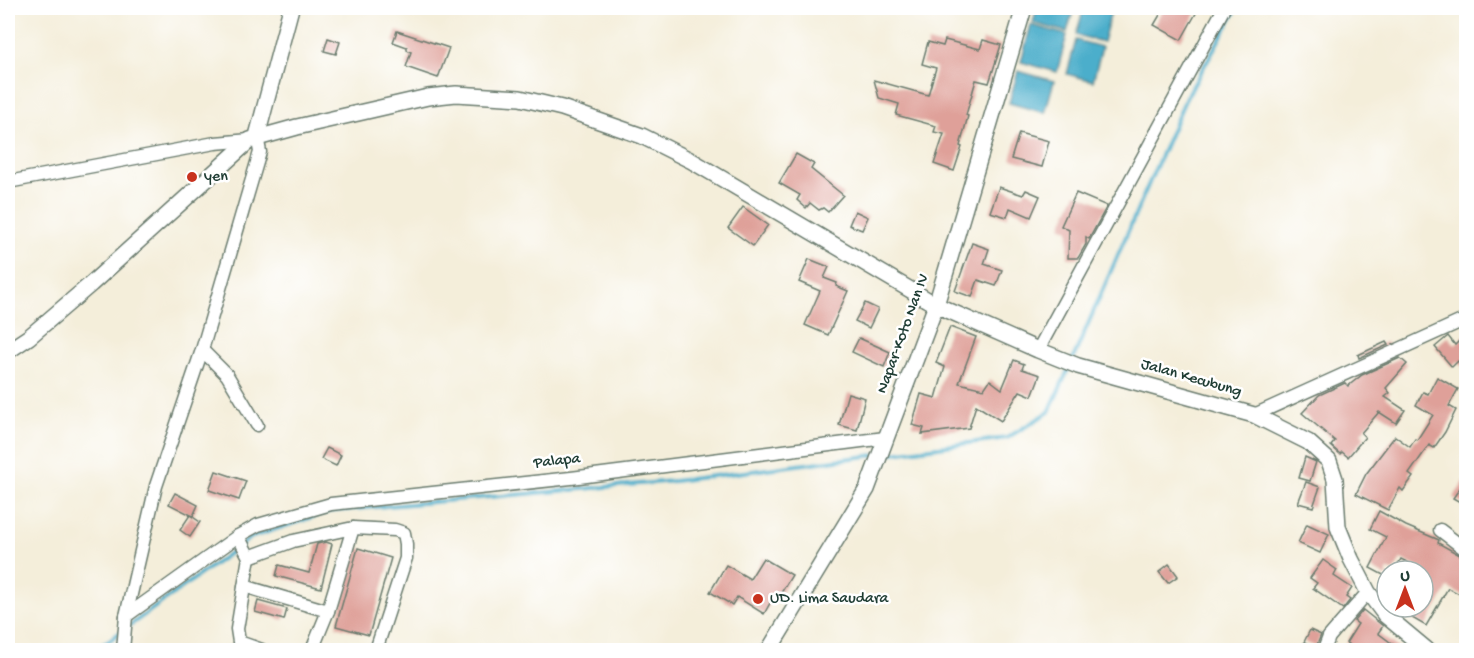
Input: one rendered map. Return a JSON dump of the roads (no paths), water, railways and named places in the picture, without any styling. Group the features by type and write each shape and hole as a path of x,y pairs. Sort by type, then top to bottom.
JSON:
{"street":[{"path":"8,351 29,337 91,284 254,138 291,8"},
{"name":"Napar-Koto Nan IV","path":"769,651 867,489 936,305 1024,8"},
{"path":"1038,350 1224,8"},
{"name":"Jalan Kecubung","path":"254,138 428,97 446,95 520,98 562,108 642,136 692,161 936,305 1078,366 1254,415 1467,319"},
{"path":"8,182 215,143 254,138"},
{"path":"124,645 126,618 156,486 202,350 260,152 254,138"},
{"path":"202,350 227,375 257,425"},
{"path":"1254,415 1308,442 1329,461 1335,479 1338,526 1351,559 1368,592 1385,615 1427,651"},
{"name":"Palapa","path":"126,618 243,546 258,525 331,504 884,441"},
{"path":"312,651 328,611 353,528"},
{"path":"262,651 239,642 237,629 244,586 243,546 293,541 353,528 395,530 404,533 406,558 376,651"},
{"path":"1440,530 1467,550"},
{"path":"244,586 328,611"},
{"path":"1324,651 1329,637 1368,592"}],"water":[{"path":"1037,8 1074,8 1067,32 1033,23"},
{"path":"1084,8 1112,8 1103,42 1076,35"},
{"path":"1031,25 1067,35 1057,72 1021,62"},
{"path":"1076,40 1102,47 1093,81 1067,74"},
{"path":"1018,71 1054,81 1045,113 1009,103"}],"waterway":[{"path":"1072,361 1185,100 1237,8"},
{"path":"885,454 1007,438 1049,412 1069,368"},
{"path":"129,626 252,537 330,511 674,481 875,455"},
{"path":"95,650 121,632"}],"place":[{"name":"yen","path":"192,177"},
{"name":"UD. Lima Saudara","path":"758,599"}]}
